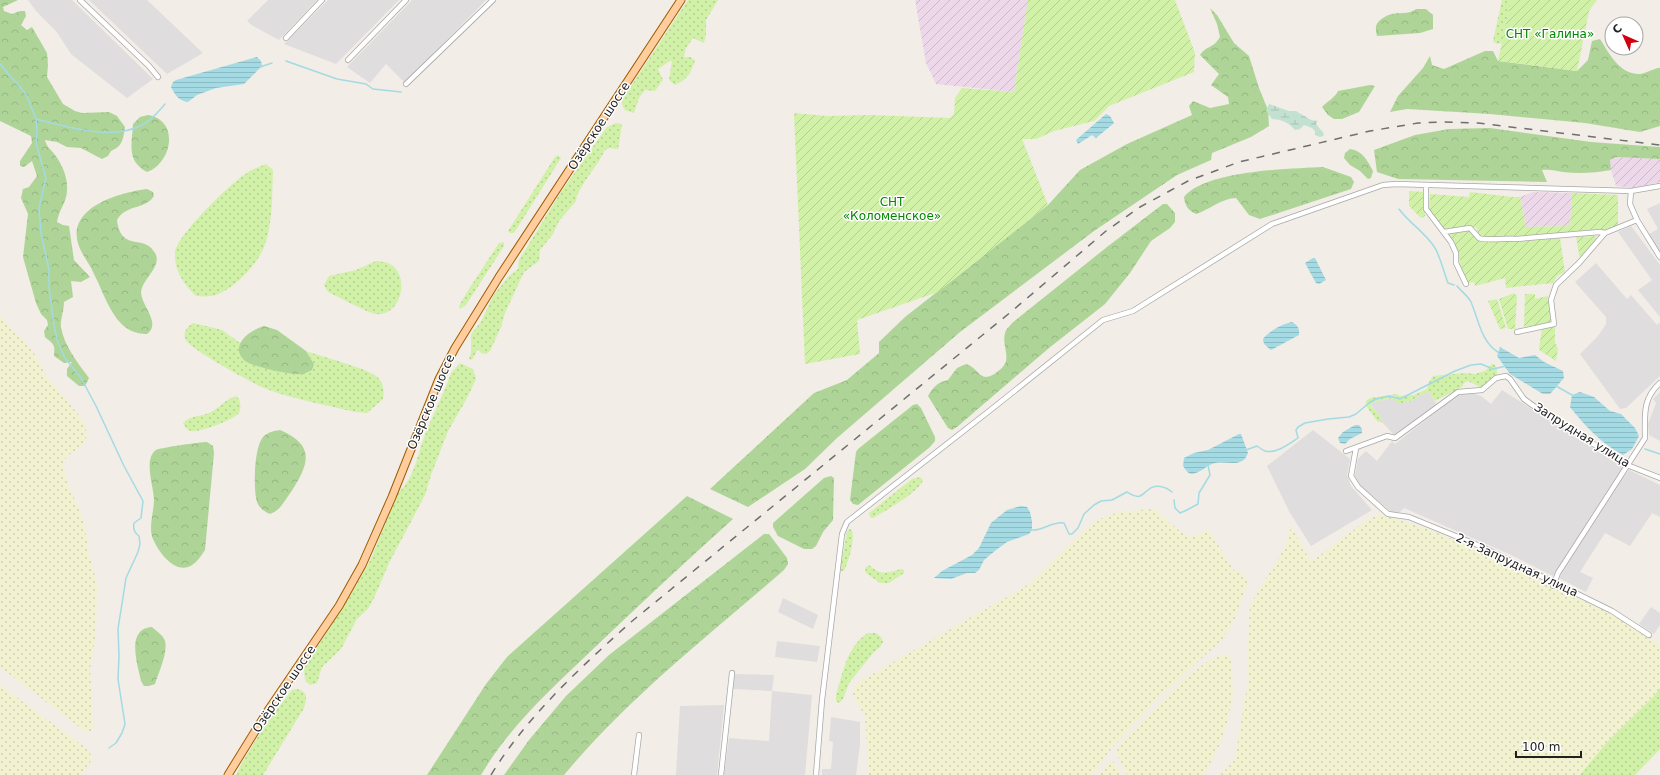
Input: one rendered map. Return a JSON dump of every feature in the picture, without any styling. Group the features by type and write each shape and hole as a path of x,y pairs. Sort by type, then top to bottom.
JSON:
{"main road":[{"name":"Озёрское шоссе","path":"228,775 267,712 339,606 362,565 392,497 439,379 455,348 499,277 681,0"}],"street":[{"path":"80,0 149,66 158,77"},
{"path":"286,38 322,0"},
{"path":"348,60 406,0"},
{"path":"406,84 493,0"},
{"path":"1426,184 1426,209 1435,223 1444,232 1456,253 1456,263 1466,284"},
{"path":"816,775 822,700 840,548 842,534 847,522 1103,320 1133,311 1272,224 1383,185 1426,184 1631,191 1660,186"},
{"path":"1631,191 1630,204 1637,220 1660,258"},
{"path":"1517,332 1554,324 1551,300 1556,285 1579,264 1605,233 1637,220"},
{"path":"1444,232 1470,228 1484,240 1504,238 1516,239 1600,232 1605,233"},
{"name":"Запрудная улица","path":"1346,451 1387,436 1395,438 1458,392 1482,390 1496,378 1506,376 1510,379 1524,399 1542,412 1627,465 1660,478"},
{"path":"1554,584 1563,566 1644,438 1644,412 1647,400 1652,390 1660,384"},
{"name":"2-я Запрудная улица","path":"1356,448 1351,476 1358,487 1388,514 1409,518 1480,546 1554,584 1612,611 1649,634"},
{"path":"720,775 732,673"},
{"path":"634,775 639,735"}],"shaded area":[{"path":"28,0 72,0 153,79 127,98 71,54 56,31 36,11"},
{"path":"89,0 147,0 203,53 167,74"},
{"path":"268,0 317,0 279,40 253,26 247,21"},
{"path":"328,0 399,0 336,64 284,44"},
{"path":"412,0 486,0 405,83 386,64 370,83 347,67"},
{"path":"915,0 1028,0 1014,92 936,84 926,63"},
{"path":"1616,157 1660,159 1660,182 1634,188 1616,186 1611,170 1610,160"},
{"path":"1533,192 1572,193 1570,226 1526,227 1520,197"},
{"path":"1660,203 1660,253 1649,234 1658,229 1647,209"},
{"path":"1631,226 1660,265 1660,317 1638,290 1652,280 1618,232"},
{"path":"1596,263 1627,299 1631,295 1657,325 1660,322 1660,376 1626,408 1620,409 1580,354 1598,336 1606,324 1606,317 1575,282"},
{"path":"1502,390 1624,468 1553,576 1509,554 1404,508 1400,512 1393,513 1357,483 1355,479 1358,459 1366,451 1377,461 1392,441 1395,444 1460,393 1471,393 1481,396 1491,404"},
{"path":"1429,392 1437,405 1394,435 1382,422 1380,416 1370,404 1393,398 1410,402 1418,396"},
{"path":"1660,392 1660,441 1649,435 1648,424 1656,403 1653,399"},
{"path":"1313,430 1350,459 1347,475 1351,486 1372,510 1311,546 1290,513 1267,466"},
{"path":"1629,470 1660,485 1660,517 1652,513 1630,546 1605,533 1580,572 1593,578 1586,592 1559,578 1606,499"},
{"path":"783,598 818,615 813,629 778,612"},
{"path":"1651,607 1660,613 1660,625 1654,634 1639,624"},
{"path":"777,641 820,646 817,662 775,657"},
{"path":"734,674 774,675 772,691 733,689"},
{"path":"772,691 812,695 805,775 724,775 729,738 769,741"},
{"path":"724,705 717,775 676,775 680,706"},
{"path":"831,717 860,722 860,745 856,775 822,775 822,769 831,769 833,742 829,741"}],"green space":[{"path":"0,0 18,0 3,7 4,11 12,14 25,11 26,16 21,25 27,30 32,27 47,53 47,77 63,104 82,113 109,112 117,116 125,127 123,139 118,147 102,159 81,148 67,147 57,142 45,140 48,147 60,163 67,181 67,194 57,222 69,226 74,260 90,277 81,282 71,281 73,297 64,302 61,325 68,348 89,378 85,386 79,386 67,376 67,369 72,362 64,363 54,356 53,345 45,337 44,331 48,325 47,320 41,314 36,303 23,257 28,214 21,198 23,189 29,187 37,176 32,161 24,167 20,166 20,161 32,143 31,136 0,121"},
{"path":"688,0 718,0 706,20 706,34 704,43 693,38 686,48 684,57 690,57 695,60 692,69 686,78 675,85 669,80 672,61 670,61 658,69 663,80 655,91 645,90 639,98 634,113 625,110 622,105 623,98"},
{"name":"СНТ «Коломенское»","path":"1028,0 1175,0 1195,53 1194,72 1109,106 1094,121 1054,131 1036,139 1022,139 1048,205 938,292 857,320 860,354 805,364 794,113 827,116 870,115 950,118 954,114 955,98 962,88 1014,92"},
{"path":"1502,0 1511,0 1502,43 1497,44 1493,41"},
{"name":"СНТ «Галина»","path":"1511,0 1597,0 1589,11 1577,71 1498,61"},
{"path":"1210,8 1217,15 1234,43 1249,56 1268,110 1269,126 1251,137 1212,153 1211,160 1177,175 1094,231 960,332 837,438 805,469 748,507 710,489 814,393 847,380 879,353 879,342 905,317 1048,205 1080,170 1127,144 1192,115 1189,106 1193,101 1210,108 1229,104 1228,97 1211,85 1219,74 1200,55 1220,37 1217,24"},
{"path":"1416,9 1426,9 1433,15 1433,29 1420,33 1377,36 1376,26 1383,18 1393,14 1408,13"},
{"path":"1600,39 1604,45 1604,56 1611,56 1620,67 1632,73 1639,74 1660,68 1660,126 1640,132 1585,123 1490,114 1407,109 1390,112 1398,96 1423,68 1430,56 1432,65 1444,69 1485,51 1493,51 1498,61 1577,71 1588,60 1592,41"},
{"path":"1370,85 1375,86 1359,112 1342,119 1334,119 1328,115 1322,107 1335,96 1338,91"},
{"path":"1269,104 1289,111 1296,111 1311,120 1316,121 1318,119 1316,124 1324,134 1323,136 1320,137 1315,135 1315,131 1312,128 1304,125 1300,129 1295,130 1285,122 1272,119 1266,111"},
{"path":"148,115 158,119 165,125 169,134 169,143 167,152 162,161 155,168 147,172 140,168 136,163 133,157 131,145 133,124 140,117"},
{"path":"616,123 622,124 618,149 610,148 605,150 577,195 576,201 559,221 553,234 540,250 539,261 524,272 505,313 501,327 490,351 486,354 481,353 478,349 472,360 469,359 471,353 471,334 481,322 493,296 508,277 518,269 519,260 561,192 607,127"},
{"path":"1490,128 1591,142 1660,147 1660,159 1616,157 1610,160 1611,170 1593,172 1575,173 1542,170 1547,182 1398,179 1377,172 1374,150 1415,135 1449,129"},
{"path":"1350,149 1358,152 1367,160 1373,171 1371,178 1368,179 1360,171 1350,165 1344,158 1345,153"},
{"path":"558,155 561,158 514,233 510,233 508,231 555,157"},
{"path":"266,164 273,170 272,209 267,238 261,254 249,270 227,290 211,296 196,296 184,282 178,271 175,253 178,245 193,223 227,189 247,173"},
{"path":"1323,167 1351,177 1354,182 1351,189 1260,219 1249,215 1236,198 1221,202 1196,214 1187,207 1184,200 1184,197 1195,188 1210,181 1229,176 1270,170"},
{"path":"147,189 153,192 154,196 146,203 125,211 117,220 119,230 123,236 128,240 145,244 150,247 157,258 154,268 142,287 141,292 144,303 152,320 151,330 147,334 136,333 119,322 80,248 77,239 78,227 82,217 91,209 101,202 113,197"},
{"path":"1409,191 1423,192 1425,216 1421,218 1409,206"},
{"path":"1470,192 1520,197 1526,227 1570,226 1572,193 1618,195 1618,226 1603,230 1519,238 1519,236 1480,237 1476,227 1443,230 1429,210 1430,194 1469,197"},
{"path":"1163,204 1167,204 1175,213 1175,222 1170,228 1151,241 1130,273 1105,304 1049,348 957,427 952,430 948,428 928,396 934,388 941,382 948,380 957,368 966,364 984,377 996,373 1005,363 1005,333 1012,323"},
{"path":"1469,231 1478,239 1486,242 1515,242 1560,238 1565,272 1557,276 1553,283 1506,288 1505,278 1475,286 1474,282 1468,283 1458,264 1460,263 1457,252 1447,235 1452,232"},
{"path":"1596,236 1596,241 1580,259 1576,237"},
{"path":"504,242 504,246 466,305 460,309 459,306 467,292 499,243"},
{"path":"376,261 388,263 395,268 400,276 400,294 397,302 392,309 385,313 372,313 328,292 324,285 329,276 356,270"},
{"path":"1514,293 1517,296 1515,329 1508,329 1499,299"},
{"path":"1525,294 1535,294 1535,299 1548,296 1552,322 1527,327 1524,326"},
{"path":"1497,299 1506,328 1500,329 1488,301"},
{"path":"0,316 35,355 47,377 78,414 85,425 87,435 84,444 66,457 64,463 65,478 80,511 85,527 89,554 97,583 96,635 90,669 93,727 90,732 86,732 0,667"},
{"path":"193,323 222,330 240,343 239,351 314,364 306,351 371,373 381,381 383,399 367,413 356,412 298,399 264,388 222,366 198,351 190,344 186,340 185,333 187,328"},
{"path":"1555,325 1555,343 1558,348 1556,361 1539,350 1542,327"},
{"path":"264,326 277,330 306,351 314,364 312,370 304,374 291,374 263,368 248,363 244,360 240,354 240,344 243,339 253,331"},
{"path":"460,363 473,369 476,379 448,431 425,495 389,563 368,609 357,619 341,649 322,667 317,683 310,685 305,680 304,668 350,596 371,559 398,493 404,487 412,473 425,435 451,373"},
{"path":"1493,363 1497,368 1497,374 1482,388 1468,381 1464,383 1462,387 1435,401 1429,392 1418,396 1410,402 1408,401 1399,404 1392,398 1374,402 1370,405 1380,416 1382,422 1378,422 1366,405 1366,401 1370,398 1397,394 1399,396 1414,395 1427,389 1433,376 1465,373 1475,374 1485,371"},
{"path":"236,396 239,399 240,410 235,417 215,426 195,431 188,430 183,423 192,417 209,413"},
{"path":"917,404 921,408 935,437 935,441 930,447 858,505 853,504 850,500 856,452 913,405"},
{"path":"280,430 292,436 300,443 306,457 302,473 291,492 280,508 270,514 262,510 257,502 255,488 256,459 260,442 263,437 273,431"},
{"path":"207,442 213,446 214,453 205,550 193,564 182,568 172,564 162,554 153,539 151,525 154,494 150,474 150,460 152,454 159,449"},
{"path":"831,476 834,478 833,520 823,532 816,546 812,549 804,549 778,536 773,527 773,523 824,478"},
{"path":"920,477 923,480 920,485 909,495 873,518 870,517 869,513 912,479"},
{"path":"687,496 733,519 697,551 546,694 504,741 481,775 427,775 486,684 507,657"},
{"path":"1148,509 1155,510 1181,532 1190,537 1198,535 1206,530 1211,533 1232,568 1235,571 1241,572 1247,579 1247,585 1235,618 1222,640 1158,698 1112,748 1092,775 869,775 865,717 853,694 854,687 859,682 1017,592 1033,581 1088,527 1100,519 1116,513"},
{"path":"1381,514 1428,529 1522,568 1553,586 1616,616 1660,645 1660,688 1653,697 1608,741 1580,775 1220,775 1235,760 1249,680 1247,662 1250,605 1286,546 1291,526 1311,562 1367,520"},
{"path":"849,529 852,530 853,535 852,545 850,556 844,571 842,571 840,570 847,532"},
{"path":"764,534 769,534 787,558 788,564 784,570 642,693 564,775 504,775 529,740 566,696 609,655"},
{"path":"869,565 877,571 884,573 901,569 904,570 904,573 889,583 880,583 866,573 865,568"},
{"path":"152,627 164,639 166,646 163,662 155,684 144,686 141,681 136,657 136,641 138,634 144,629"},
{"path":"868,633 876,633 881,637 883,642 849,683 843,699 839,703 836,701 836,695 850,653 861,638"},
{"path":"1227,654 1231,658 1232,665 1233,697 1226,726 1219,746 1204,775 1127,775 1116,753 1118,747 1185,678 1208,661"},
{"path":"0,685 86,748 92,758 89,765 81,775 0,775"},
{"path":"1660,688 1660,749 1635,775 1580,775 1608,741 1653,697"},
{"path":"296,689 305,693 306,701 304,708 263,775 236,775 248,752 269,720 292,690"},
{"path":"1111,760 1114,762 1121,775 1099,775"}],"water":[{"path":"257,57 261,61 262,66 244,84 216,88 197,95 188,102 178,97 171,87 173,82 176,80"},
{"path":"1106,114 1110,116 1114,123 1096,138 1092,135 1078,144 1076,140"},
{"path":"1315,258 1326,280 1319,284 1316,283 1305,263"},
{"path":"1292,322 1298,327 1299,335 1271,350 1263,339 1280,326"},
{"path":"1500,347 1519,358 1535,355 1544,362 1563,371 1564,378 1550,394 1543,394 1510,374 1497,356"},
{"path":"1580,392 1594,397 1610,411 1621,414 1635,428 1639,436 1632,449 1623,455 1615,451 1594,434 1582,421 1570,407 1572,395"},
{"path":"1355,425 1359,425 1362,429 1362,433 1350,439 1345,444 1340,443 1338,438 1343,432"},
{"path":"1241,434 1248,453 1242,461 1237,463 1212,464 1192,474 1188,473 1183,466 1184,458 1194,453 1208,450"},
{"path":"1021,506 1027,507 1030,512 1032,530 1029,534 1007,542 984,560 979,570 975,573 967,573 951,579 934,578 942,571 972,555 979,548 991,523 1007,510"}],"waterway":[{"path":"286,61 337,79 366,84 373,89 401,92"},
{"path":"260,67 272,63"},
{"path":"0,64 26,94 36,119 36,143 46,178 39,208 41,233 49,270 49,287 58,343 65,358 81,378 124,466 143,501 141,518 134,523 134,529 139,536 140,544 126,578 118,629 118,679 125,724 116,743 109,748"},
{"path":"36,119 75,129 117,132 130,130 146,123 155,116 165,104"},
{"path":"1399,209 1431,242 1439,255 1448,283 1454,285"},
{"path":"1457,286 1471,302 1484,337 1499,353"},
{"path":"1246,450 1257,446 1262,450 1269,452 1278,450 1287,446 1298,438 1296,430 1305,423 1349,417 1356,414 1376,399 1389,396 1400,399 1455,371 1471,365 1481,364 1493,369 1506,366"},
{"path":"1556,386 1572,395"},
{"path":"1645,449 1660,454"},
{"path":"1174,500 1175,508 1180,513 1198,504 1199,493 1210,475 1208,465"},
{"path":"1032,530 1040,529 1055,523 1064,523 1069,534 1072,534 1078,528 1084,514 1101,501 1112,500 1127,492 1133,496 1142,495 1151,488 1157,486 1166,488 1172,492"}],"railway":[{"path":"491,775 505,753 555,694 631,622 1012,311 1106,231 1140,207 1188,181 1239,162 1370,131 1418,123 1478,123 1660,145"}]}
